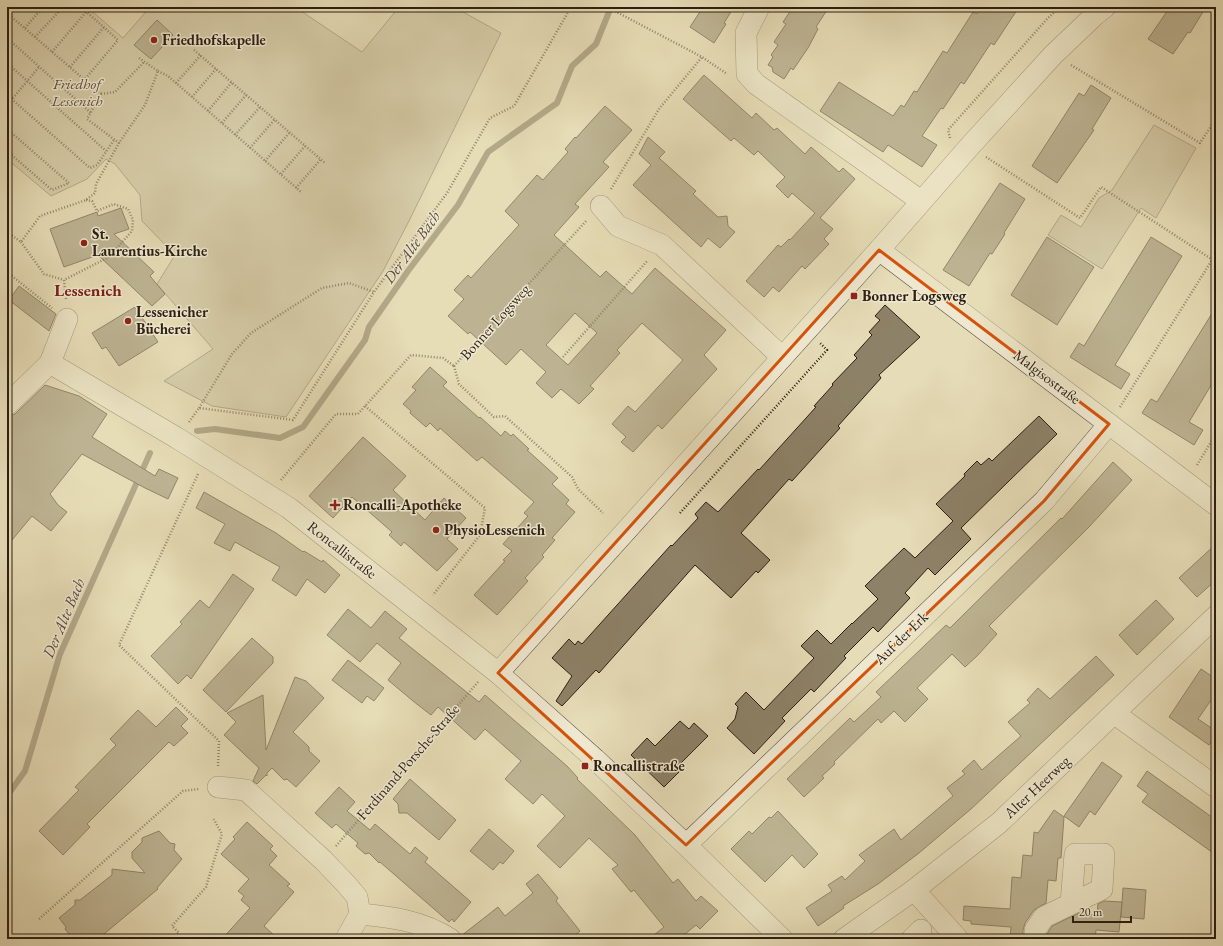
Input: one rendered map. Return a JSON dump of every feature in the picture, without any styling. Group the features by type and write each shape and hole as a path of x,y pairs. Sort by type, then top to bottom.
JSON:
{"street":[{"path":"759,7 746,33 746,74 756,84 921,201"},
{"path":"498,673 1053,55 1105,7"},
{"path":"600,206 618,226 662,245 782,357"},
{"name":"Malgisostraße","path":"879,250 1216,505"},
{"path":"7,404 50,363 67,319"},
{"name":"Roncallistraße","path":"50,363 176,438 289,508 498,673 595,759 782,939"},
{"name":"Auf der Erk","path":"686,845 1044,501 1109,424"},
{"name":"Alter Heerweg","path":"844,939 914,890 999,823 1216,616"},
{"path":"1114,714 1216,787"},
{"path":"218,786 246,790 323,860 346,884 357,898 360,914 346,939"},
{"path":"914,890 958,939"},
{"path":"1034,939 1036,930 1044,917 1071,903"},
{"path":"360,914 392,917 417,923 443,934 450,939"}],"path":[{"path":"24,28 43,7"},
{"path":"35,37 63,7"},
{"path":"81,7 118,40 84,79"},
{"path":"200,408 293,420 374,292 446,193 490,118 514,106 571,7"},
{"path":"607,7 702,57 726,74 746,74"},
{"path":"1060,7 1047,19 948,130 963,154 1080,218 1101,187 1216,262"},
{"path":"52,52 86,12"},
{"path":"7,13 101,94 115,92 144,62"},
{"path":"70,67 104,27"},
{"path":"7,38 91,113"},
{"path":"194,50 325,163"},
{"path":"176,83 200,55"},
{"path":"1053,55 1200,143 1216,119"},
{"name":"Bonner Logsweg","path":"603,512 578,489 572,477 505,416 494,417 459,384 454,366 600,206 660,109 702,57"},
{"path":"139,58 168,76 301,192"},
{"path":"7,63 106,151"},
{"path":"7,105 38,67"},
{"path":"192,97 216,69"},
{"path":"21,242 40,216 86,200 95,193 96,184 119,143 145,105 158,71"},
{"path":"208,111 232,82"},
{"path":"101,94 87,119 119,143"},
{"path":"7,95 90,168 97,165 114,140"},
{"path":"222,123 246,95"},
{"path":"235,135 260,106"},
{"path":"250,148 275,119"},
{"path":"7,129 69,183 52,190 7,152"},
{"path":"265,161 290,132"},
{"path":"281,174 306,146"},
{"path":"296,188 321,159"},
{"path":"7,232 21,242 44,274 64,280 109,257 132,231 133,220 128,209 114,204 97,211 92,201 86,200"},
{"path":"563,357 662,245"},
{"path":"1109,424 1212,260"},
{"path":"7,272 67,319"},
{"path":"64,280 67,319"},
{"path":"176,438 200,408 232,354 251,333 322,288 349,282 374,292"},
{"path":"680,513 828,350 806,330"},
{"path":"268,496 336,414 358,414 411,355 443,358 454,366"},
{"path":"365,406 485,508 480,535 420,612"},
{"path":"1186,482 1216,434"},
{"path":"39,919 184,791 218,786 219,741 119,645 206,457"},
{"name":"Ferdinand-Porsche-Straße","path":"323,860 480,680 498,673"},
{"path":"174,939 179,933 172,926 206,887 222,834 213,818"}],"highlighted area":[{"path":"879,250 1109,424 1044,501 686,845 498,673"}],"green space":[{"name":"Friedhof Lessenich","path":"7,7 87,7 123,38 150,7 295,7 362,52 399,7 454,7 501,33 383,271 286,417 212,406 164,381 213,349 157,284 175,255 142,221 140,195 115,164 106,159 87,179 51,196 7,159"},
{"path":"1154,125 1196,148 1156,218 1141,208 1102,269 1048,235 1061,215 1081,227 1099,198 1112,190"}],"building":[{"path":"703,7 734,7 724,23 726,24 714,43 690,27"},
{"path":"793,7 829,7 816,27 818,29 808,48 793,70 791,68 784,79 773,72 772,67 768,65 773,57 771,55 778,45 774,42 786,24 783,22"},
{"path":"981,7 1019,7 994,45 991,43 964,84 961,82 943,109 941,108 922,136 937,145 922,167 888,145 883,152 820,111 839,82 893,116 901,105 904,107 914,91 917,92 943,51 947,53 973,12 977,14"},
{"path":"1170,7 1206,7 1190,33 1188,32 1173,54 1148,39"},
{"name":"Friedhofskapelle","path":"157,20 173,35 151,59 134,45"},
{"path":"704,75 752,118 756,113 774,130 777,128 805,154 811,147 839,172 843,168 855,179 820,218 833,229 824,239 829,244 805,269 802,266 779,292 773,287 764,297 746,281 778,245 781,247 789,239 790,240 815,213 792,193 788,198 776,186 785,177 758,151 754,155 734,138 731,141 683,99"},
{"path":"1091,85 1111,98 1092,129 1094,130 1057,183 1032,166 1079,93 1084,96"},
{"path":"605,106 632,130 603,162 609,167 575,204 579,207 554,235 600,277 606,271 632,294 655,268 726,330 704,355 717,369 662,429 658,425 633,452 621,442 626,437 612,424 628,406 635,412 683,360 642,323 617,350 620,353 590,386 594,389 579,404 561,389 552,398 536,383 546,372 521,349 506,365 470,332 468,334 448,316 464,299 454,290 468,275 471,278 519,225 505,211 537,175 543,180 568,152 565,149 575,137 576,138","holes":["575,313 597,333 568,365 546,345"]},
{"path":"648,137 665,152 659,158 696,191 693,194 718,217 727,216 728,226 735,232 720,248 708,238 701,247 633,185 651,165 639,154"},
{"path":"1000,183 1025,199 1004,233 1005,234 992,254 990,253 969,286 943,270"},
{"name":"St. Laurentius-Kirche","path":"121,208 129,229 114,234 154,272 150,276 165,294 152,306 98,255 64,267 50,229 97,212 98,216"},
{"path":"1047,237 1094,267 1057,325 1011,295"},
{"path":"1151,237 1182,256 1115,365 1130,374 1121,389 1070,357 1079,343 1084,346"},
{"path":"19,286 56,314 49,331 9,300"},
{"path":"885,305 920,337 879,375 881,378 838,426 840,428 792,481 789,479 741,533 770,560 758,573 756,571 731,598 695,565 599,673 596,670 562,706 556,701 572,676 552,658 569,639 575,645 578,641 582,644 671,545 672,546 698,518 695,514 706,502 718,512 758,469 759,470 816,407 814,406 833,385 832,384 857,358 854,355 872,335 869,332 880,320 875,316"},
{"name":"Lessenicher Bücherei","path":"135,307 158,342 119,366 106,347 102,349 92,333"},
{"path":"1216,307 1216,377 1189,422 1203,430 1194,445 1142,413 1151,399 1157,402"},
{"path":"430,367 447,382 443,386 479,418 480,417 501,436 505,431 511,436 513,434 529,449 527,450 558,478 552,484 569,500 566,504 575,512 552,538 555,540 542,555 544,557 525,578 528,581 497,615 474,595 505,561 503,560 512,551 503,544 528,516 524,513 534,502 482,457 477,461 440,428 438,431 430,423 426,427 410,413 411,411 403,404 416,390 412,387"},
{"path":"45,385 79,396 107,414 92,437 155,476 159,469 178,478 168,499 82,454 50,494 58,505 67,512 51,531 32,516 7,546 7,417 15,414"},
{"path":"1039,416 1057,434 961,528 971,539 935,575 928,568 905,593 910,598 878,632 873,627 844,656 846,658 814,692 811,689 782,718 785,721 754,754 727,728 735,719 738,707 735,704 746,692 764,710 814,658 801,646 817,630 831,644 878,599 865,586 904,548 915,558 953,521 936,504 965,476 964,474 977,461 981,465 989,458 992,461"},
{"path":"363,437 406,476 393,490 425,520 444,498 466,518 447,539 458,549 437,571 404,542 401,546 389,535 392,532 352,497 333,518 309,496"},
{"path":"1113,462 1132,480 1089,527 989,626 997,634 977,656 965,667 952,654 917,688 928,699 905,722 894,711 881,723 878,719 834,762 835,764 822,776 824,778 804,797 787,779 850,718 854,722 881,697 876,692 946,625 950,628 1061,518 1062,519"},
{"path":"204,492 276,533 303,552 304,551 322,562 323,560 340,575 325,593 307,579 296,596 272,580 280,567 235,542 230,551 214,543 225,524 196,508"},
{"path":"1216,544 1216,580 1197,597 1179,578"},
{"path":"233,574 254,589 191,679 187,675 178,684 151,656 182,624 180,622 200,600 209,608"},
{"path":"1156,600 1174,619 1137,655 1119,635"},
{"path":"348,609 371,628 385,611 407,629 399,638 479,702 485,695 567,766 578,778 577,779 635,835 673,883 678,879 696,901 701,896 718,911 700,929 696,925 679,939 649,939 664,927 634,890 631,892 612,869 618,865 589,838 560,868 537,846 565,816 542,794 533,804 505,779 521,761 485,729 475,740 438,707 431,715 413,701 388,680 401,663 377,643 360,662 327,635"},
{"path":"252,638 273,657 273,663 226,712 203,690"},
{"path":"1096,656 1114,675 971,809 919,853 878,884 843,906 844,908 818,926 806,908 832,891 828,885 842,876 845,880 865,861 859,855 894,829 901,840 953,796 947,788 965,774 962,771 974,760 982,770 1021,736 1008,722 1030,703 1027,700 1038,688 1050,699"},
{"path":"348,660 384,688 374,701 367,696 362,703 332,680"},
{"path":"1201,669 1216,679 1216,693 1198,719 1216,731 1216,735 1209,745 1169,717"},
{"path":"295,677 306,681 324,698 293,732 309,747 309,751 320,761 296,787 287,779 284,780 272,768 267,773 267,776 266,775 257,784 253,781 259,768 224,735 236,722 227,713 263,695 266,750"},
{"path":"176,707 188,719 181,726 188,733 174,746 169,742 87,824 90,827 63,855 39,831 79,790 75,787 116,745 110,739 138,710 156,727"},
{"path":"680,721 689,729 694,723 708,736 677,767 680,771 664,787 631,755 647,738 655,746"},
{"path":"1102,762 1122,776 1095,815 1090,811 1079,827 1064,816"},
{"path":"1147,771 1216,820 1216,855 1142,802 1148,794 1137,786"},
{"path":"410,779 456,820 439,840 407,813 399,813 398,804 393,799"},
{"path":"339,787 355,802 347,811 370,830 375,824 410,854 415,847 428,858 425,862 471,902 454,922 452,919 449,922 369,853 365,854 356,846 358,843 336,824 332,828 315,813"},
{"path":"1054,810 1064,817 1061,858 1058,858 1056,881 1048,880 1046,903 1034,910 1025,923 1023,939 1010,939 1011,927 971,924 971,921 963,920 964,906 1010,909 1012,877 1021,878 1023,855 1032,856 1034,832 1038,833"},
{"path":"778,811 818,854 804,868 792,855 765,882 731,849 749,831 752,834 769,817 771,818"},
{"path":"247,822 273,846 270,849 277,856 269,865 290,884 287,886 294,892 264,926 278,939 222,939 250,908 241,900 244,896 238,891 249,879 221,854 235,839 233,837"},
{"path":"489,829 514,851 503,864 500,862 493,870 470,851"},
{"path":"159,831 170,843 175,844 174,850 182,859 157,888 158,889 98,939 73,939 59,918 75,905 75,900 80,900 112,875 112,869 145,873 132,858 132,852 142,842 142,838"},
{"path":"538,874 558,898 556,901 580,931 571,939 462,939 461,936 498,907 505,916 533,893 526,884"},
{"path":"1123,888 1146,890 1144,919 1121,917"},
{"path":"1104,901 1122,902 1119,932 1096,930 1095,939 1047,939 1047,934 1052,926 1079,913 1097,915 1098,904"}],"waterway":[{"name":"Der Alte Bach","path":"197,431 215,429 280,438 303,427 365,340 369,327 408,271 458,205 488,152 557,103 572,66 596,44 611,7"},
{"name":"Der Alte Bach","path":"7,796 25,771 60,654 150,453"}],"place":[{"name":"Friedhofskapelle","path":"154,40"},
{"name":"St. Laurentius-Kirche","path":"84,243"},
{"name":"Bonner Logsweg","path":"854,296"},
{"name":"Lessenicher Bücherei","path":"128,321"},
{"name":"Roncalli-Apotheke","path":"335,505"},
{"name":"PhysioLessenich","path":"436,530"},
{"name":"Roncallistraße","path":"585,766"}],"district":[{"name":"Lessenich","path":"88,290"}]}
